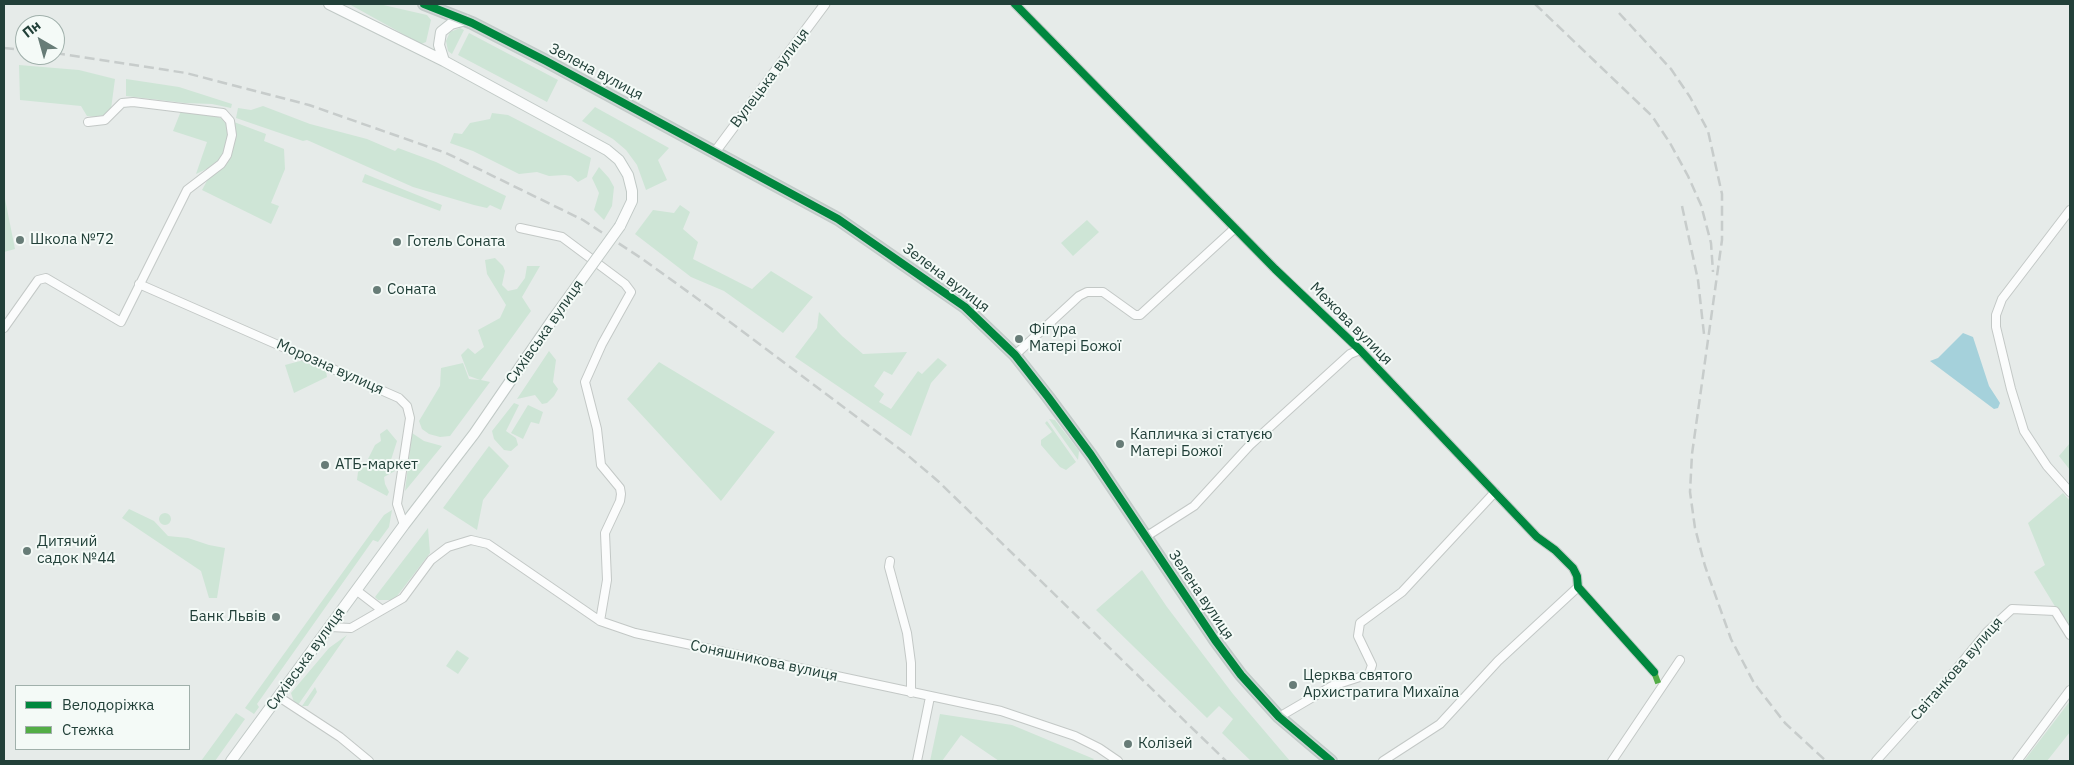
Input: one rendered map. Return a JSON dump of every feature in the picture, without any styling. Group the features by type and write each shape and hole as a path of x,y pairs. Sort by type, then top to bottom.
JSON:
{"main road":[{"name":"Сихівська вулиця","path":"231,761 404,525 474,434 620,226 629,211 632,196 628,175 619,160 607,150 444,61 329,4"},
{"name":"Зелена вулиця","path":"424,4 466,20 593,86 838,219 884,249 965,307 1016,356 1091,455 1227,658 1279,717 1331,761"},
{"path":"444,61 439,44 441,32 451,24 466,20"}],"street":[{"name":"Вулецька вулиця","path":"715,152 826,4"},
{"name":"Межова вулиця","path":"1015,4 1235,228 1360,350 1537,537 1555,550 1573,568 1578,576 1578,588 1654,672"},
{"path":"4,328 38,280 46,278 121,322 187,190 215,169 227,156 231,143 232,126 223,114 126,102 119,106 105,120 88,122"},
{"path":"2070,210 2002,299 1996,315 1998,336 2015,404 2024,431 2042,459 2070,492"},
{"path":"520,228 562,237 625,284 631,292 602,344 585,382 598,430 601,465 620,488 621,494 620,501 605,533 607,580 600,621"},
{"path":"1016,356 1073,301 1087,292 1103,292 1134,315 1140,315 1235,228"},
{"name":"Морозна вулиця","path":"139,284 399,398 407,406 410,418 397,504 404,525"},
{"path":"1147,536 1194,506 1250,445 1346,357 1355,350 1360,350"},
{"path":"1279,717 1332,686 1369,674 1372,665 1358,636 1360,623 1402,592 1495,492"},
{"name":"Соняшникова вулиця","path":"330,627 351,628 403,598 431,560 448,547 470,540 488,544 600,621 635,633 1001,711 1050,726 1099,748 1118,761"},
{"path":"890,561 889,567 907,633 911,663 911,693"},
{"path":"1383,761 1440,724 1498,661 1578,588"},
{"path":"356,590 382,610"},
{"name":"Світанкова вулиця","path":"1876,761 1930,701 1987,632 2012,609 2055,611 2070,635"},
{"path":"1612,761 1680,660"},
{"path":"2017,761 2070,690"},
{"path":"279,697 340,737 369,761"},
{"path":"916,761 930,697"}],"green space":[{"path":"349,4 379,4 427,15 431,20 426,42 421,44"},
{"path":"460,28 464,30 452,54 448,51 446,41 450,32"},
{"path":"469,33 558,80 547,102 458,55"},
{"path":"19,65 79,70 115,79 111,109 104,115 96,117 87,116 81,106 20,100"},
{"path":"126,79 179,87 232,104 231,108 212,104 185,103 126,96"},
{"path":"263,106 310,124 367,139 395,151 398,148 436,162 506,196 501,210 490,205 487,208 474,205 413,187 307,140 303,141 236,118 238,108 251,110"},
{"path":"595,107 669,148 658,160 667,180 646,190 637,165 626,150 613,139 582,121"},
{"path":"181,111 218,117 225,120 229,127 225,155 217,164 196,174 207,142 173,131"},
{"path":"492,113 508,115 591,158 587,177 578,182 571,176 565,175 549,176 537,172 519,174 473,151 450,143 454,133 462,134 470,123 490,119"},
{"path":"234,122 266,134 264,141 284,149 285,169 271,203 279,206 271,224 202,190 209,177 218,170"},
{"path":"599,167 614,187 612,206 604,220 594,210 599,193 592,178"},
{"path":"365,174 442,205 440,211 362,182"},
{"path":"4,200 15,249 4,252"},
{"path":"680,205 690,212 683,229 698,242 693,259 752,289 771,271 813,297 783,333 724,291 691,277 635,234 653,210 674,213"},
{"path":"1087,220 1099,232 1073,256 1061,243"},
{"path":"495,258 505,271 502,285 508,291 517,289 525,278 527,266 540,266 522,297 531,311 481,380 490,382 450,436 440,437 429,434 422,429 419,421 440,386 441,368 463,363 469,379 480,380 469,376 461,355 468,348 475,354 484,347 478,330 500,318 506,305 487,274 485,260"},
{"path":"819,312 863,354 907,352 892,375 884,371 874,386 884,394 879,402 891,409 918,371 922,374 938,358 947,365 931,383 911,436 795,357 817,328"},
{"path":"549,351 556,360 553,382 558,389 554,396 547,403 542,404 535,395 517,399"},
{"path":"304,360 326,371 327,377 294,393 285,365"},
{"path":"659,362 775,432 721,501 627,399"},
{"path":"514,403 519,405 506,431 516,438 518,445 511,451 504,450 494,439 492,431"},
{"path":"528,405 543,412 539,424 531,422 523,439 511,433"},
{"path":"1049,419 1055,420 1079,451 1078,460"},
{"path":"1047,421 1076,462 1066,470 1060,467 1041,445 1041,440 1052,432 1045,423"},
{"path":"387,429 397,441 390,463 395,471 384,477 389,492 387,496 357,480 358,472 365,465 375,445 381,441 380,434"},
{"path":"412,433 424,441 442,446 405,491"},
{"path":"2070,443 2070,470 2059,456"},
{"path":"489,446 509,466 483,500 477,530 443,508"},
{"path":"2063,493 2070,501 2070,631 2034,572 2045,565 2028,523"},
{"path":"129,509 154,521 168,536 188,538 225,548 217,598 209,598 201,571 122,518"},
{"path":"392,510 389,527 378,542 373,540 257,704 259,707 254,714 245,708 384,515"},
{"path":"165,513 171,519 165,525 159,519"},
{"path":"428,528 430,553 394,600 378,600 375,597"},
{"path":"1142,570 1167,607 1233,694 1290,761 1251,761 1222,733 1233,719 1219,706 1207,718 1096,610"},
{"path":"347,635 298,705 294,702 291,693 329,648"},
{"path":"457,650 469,658 458,674 446,666"},
{"path":"315,687 317,692 308,706 302,706"},
{"path":"2070,701 2070,732 2047,761 2024,761"},
{"path":"236,713 245,719 215,761 201,761"},
{"path":"940,714 1012,725 1094,759 1092,761 999,761 961,735 942,761 930,761"}],"water":[{"path":"1963,333 1973,337 1989,386 2000,403 1998,408 1994,409 1930,361 1938,358"}],"railway":[{"path":"1535,4 1652,116 1670,143 1701,205 1711,243 1713,272"},
{"path":"1619,13 1671,69 1690,97 1708,131 1722,194 1722,240 1692,454 1690,492 1695,528 1705,566 1731,639 1754,683 1785,723 1826,761"},
{"path":"4,48 15,49"},
{"path":"65,55 186,73 309,105 446,153 583,220 641,258 734,325 905,453 939,482 1226,761"},
{"path":"1682,206 1698,280 1704,334"}],"marked path":[{"path":"1654,672 1660,688"}],"cycle path":[{"path":"424,4 472,23 546,61 838,219 965,307 1015,355 1048,397 1091,455 1215,640 1241,675 1279,717 1331,761"},
{"path":"1015,4 1275,269 1360,350 1537,537 1555,550 1573,568 1577,576 1578,587 1654,672"}],"place":[{"name":"Школа №72","path":"20,240"},
{"name":"Готель Соната","path":"397,242"},
{"name":"Соната","path":"377,290"},
{"name":"Фігура Матері Божої","path":"1019,339"},
{"name":"Капличка зі статуєю Матері Божої","path":"1120,444"},
{"name":"АТБ-маркет","path":"325,465"},
{"name":"Дитячий садок №44","path":"27,551"},
{"name":"Банк Львів","path":"276,617"},
{"name":"Церква святого Архистратига Михаїла","path":"1293,685"},
{"name":"Колізей","path":"1128,744"}]}
